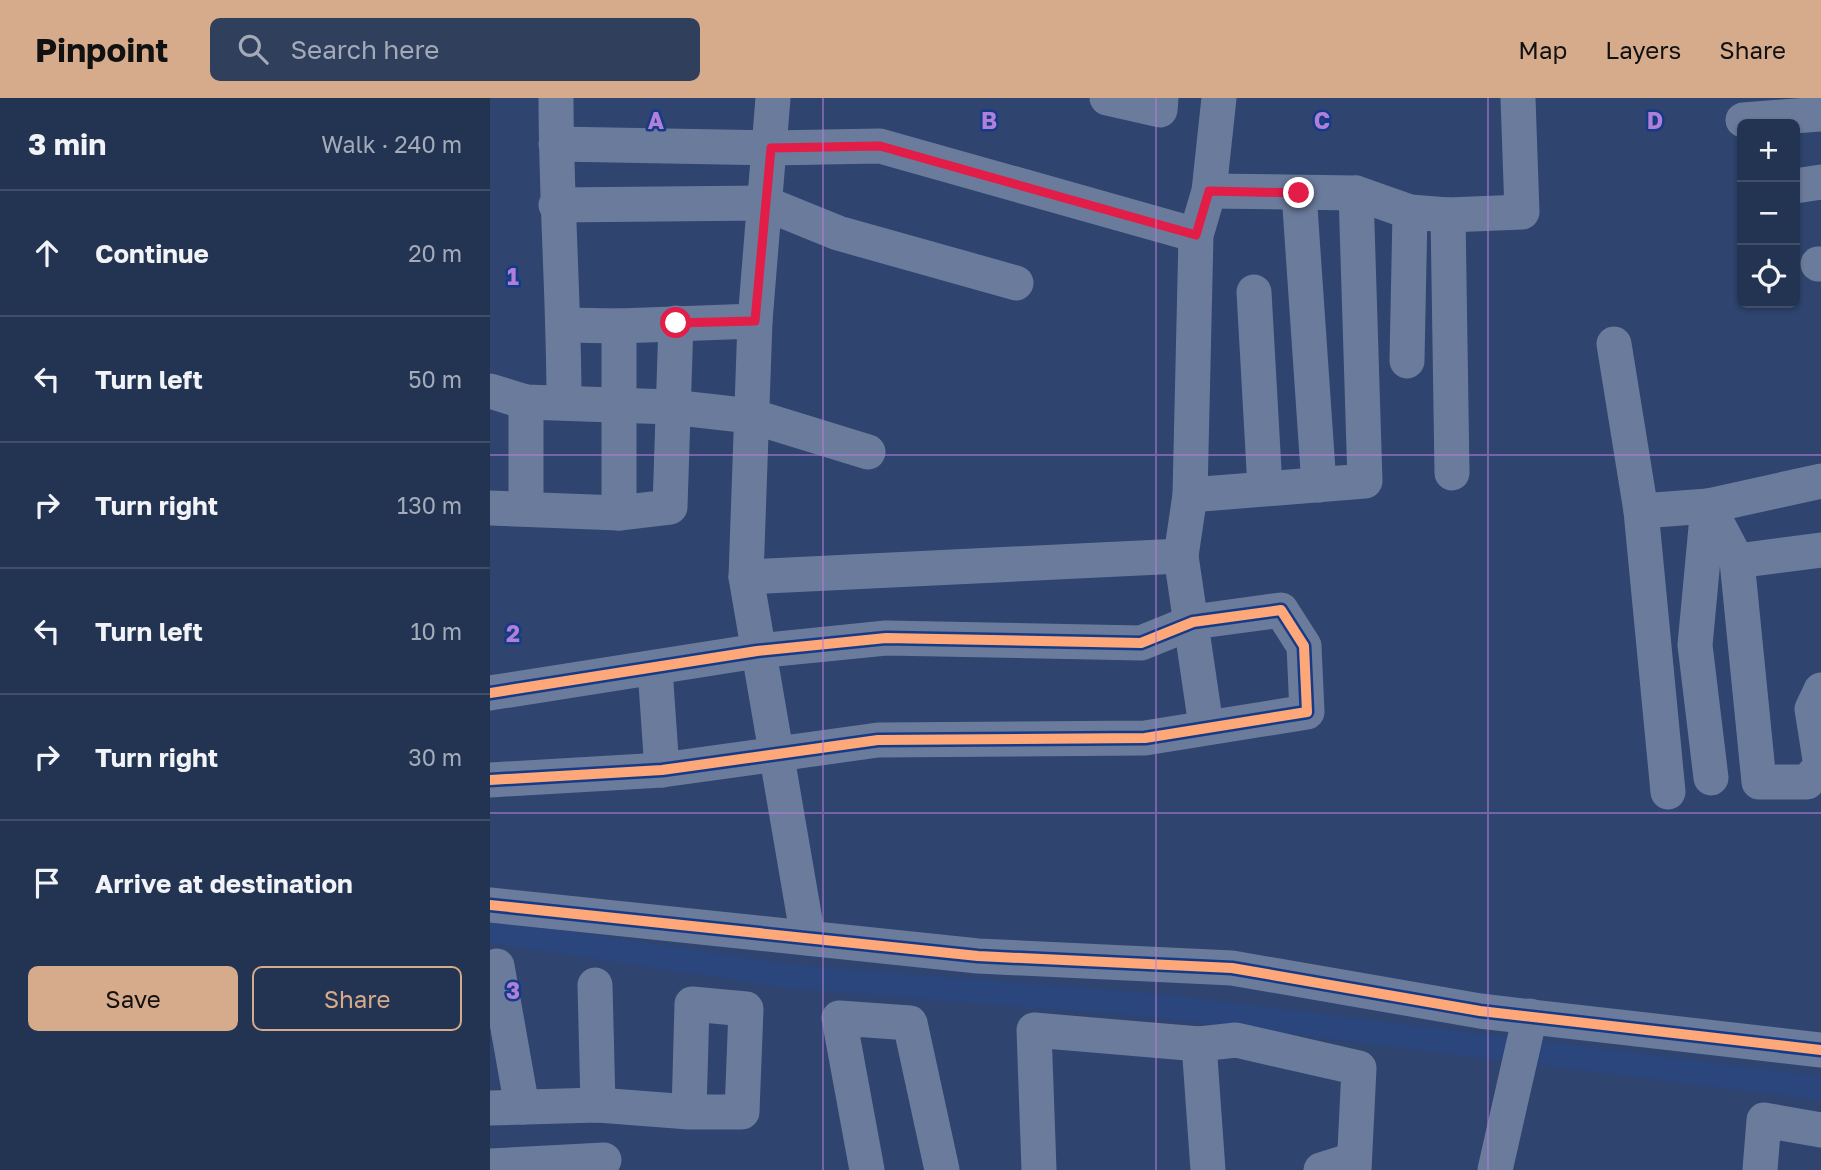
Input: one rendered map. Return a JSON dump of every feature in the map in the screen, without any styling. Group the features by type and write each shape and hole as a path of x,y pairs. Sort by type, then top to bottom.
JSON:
{"street":[{"path":"556,98 556,205 564,325 564,401"},
{"path":"773,98 755,321 746,577 808,938"},
{"path":"1107,98 1160,110 1161,98"},
{"path":"1206,726 1193,622 1181,556 1190,495 1196,235 1209,191 1219,98"},
{"path":"1209,191 1356,193 1410,212 1448,215 1522,212 1518,98"},
{"path":"1756,119 1821,114"},
{"path":"556,144 771,148 880,146 1196,235"},
{"path":"1800,185 1821,182"},
{"path":"1299,193 1319,485"},
{"path":"1190,495 1365,481 1356,193"},
{"path":"556,205 764,203 838,233 1016,283"},
{"path":"1407,361 1410,212"},
{"path":"1448,215 1452,473"},
{"path":"1254,292 1265,488"},
{"path":"564,325 619,326 755,321"},
{"path":"490,508 526,507 619,513 670,507 671,407 676,323"},
{"path":"619,326 619,513"},
{"path":"1614,344 1641,511 1668,792"},
{"path":"490,391 526,401 671,407 751,416 868,452"},
{"path":"526,401 526,507"},
{"path":"1641,511 1708,506 1821,481"},
{"path":"1708,506 1737,561 1759,782 1807,782 1821,766 1812,709 1821,690"},
{"path":"1708,506 1695,645 1711,778"},
{"path":"1737,561 1821,550"},
{"path":"746,577 1181,556"},
{"path":"490,693 757,652 886,638 1140,643 1193,622 1281,610 1304,646 1307,712 1206,726 1145,738 878,740 662,769 490,780"},
{"path":"655,669 662,769"},
{"path":"690,1112 598,1105 506,1107 493,965 496,906 978,956 1232,968 1480,1011 1821,1050"},
{"path":"595,985 598,1105"},
{"path":"1499,1169 1530,1016"},
{"path":"862,1169 839,1018 910,1023 942,1170"},
{"path":"1039,1170 1034,1030 1199,1044 1236,1040 1359,1068 1343,1167"},
{"path":"1199,1044 1208,1170"},
{"path":"1760,1170 1764,1121 1821,1130"},
{"path":"490,1166 604,1160"}],"waterway":[{"path":"490,931 786,976 1162,1006 1821,1088"}],"cycle path":[{"path":"490,693 757,651 886,638 1141,643 1193,622 1281,610 1304,646 1307,712 1145,738 878,740 662,770 490,780"},
{"path":"490,905 978,956 1232,968 1480,1011 1821,1050"}],"route":[{"path":"676,323 755,321 771,148 880,146 1196,235 1209,191 1299,193"}]}
